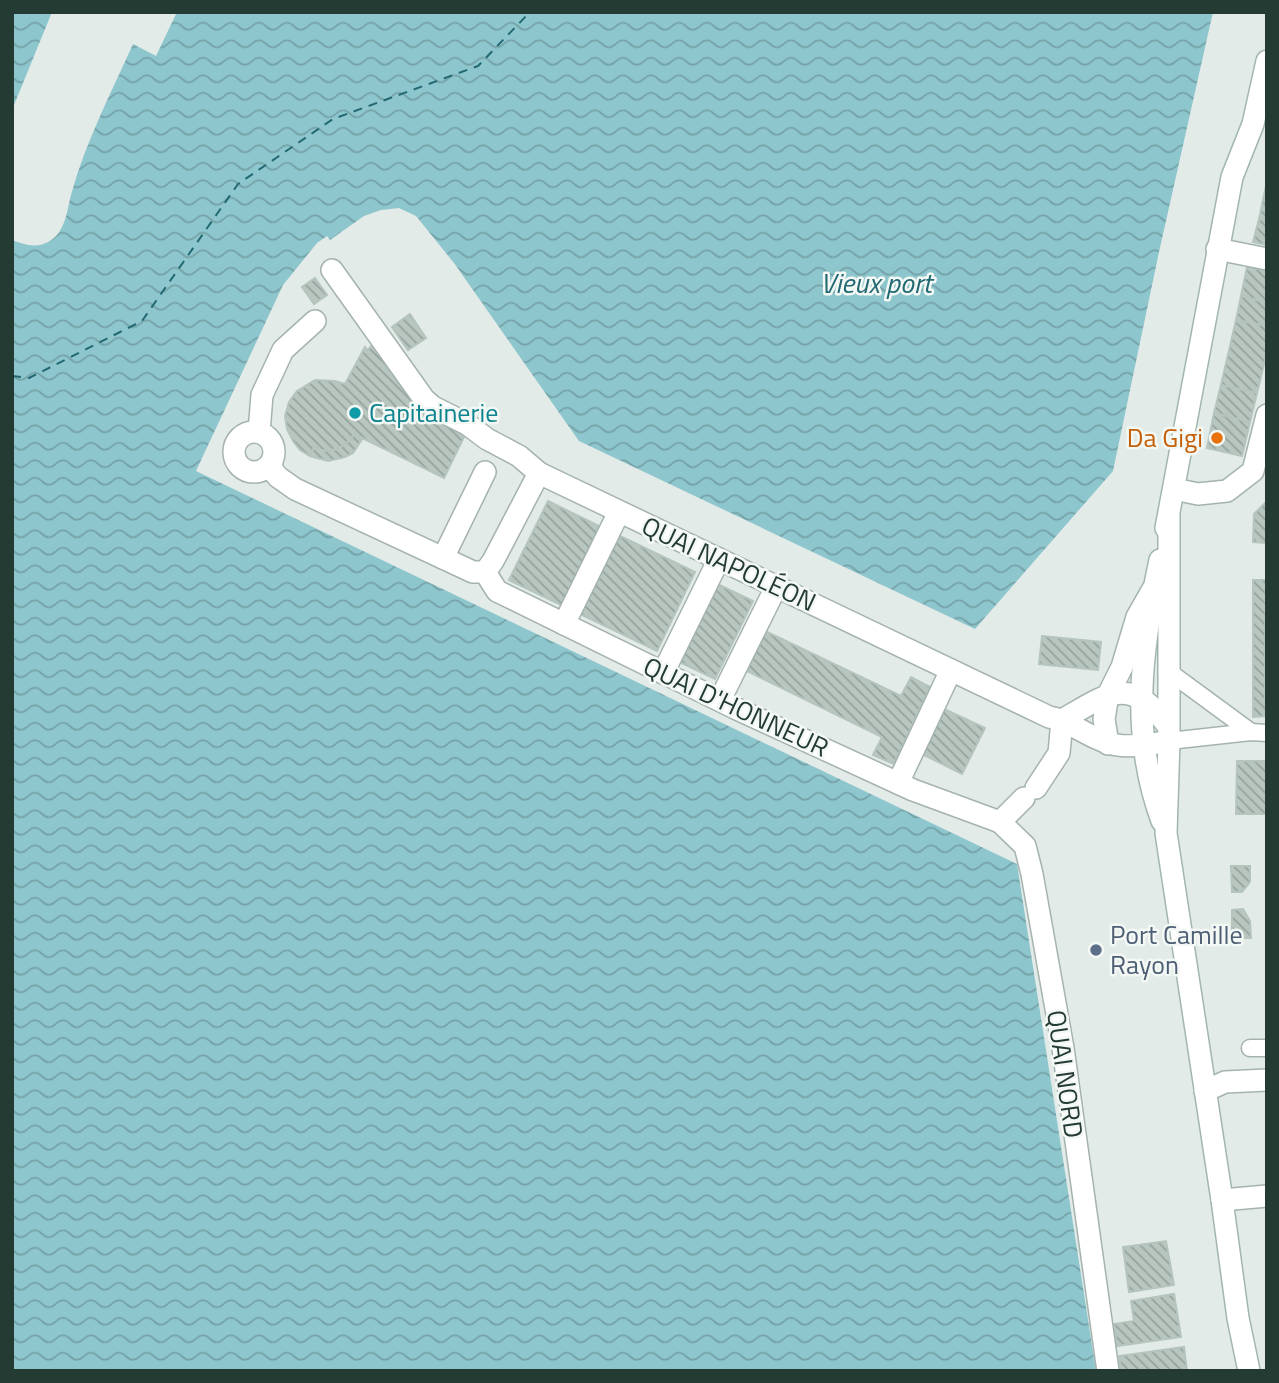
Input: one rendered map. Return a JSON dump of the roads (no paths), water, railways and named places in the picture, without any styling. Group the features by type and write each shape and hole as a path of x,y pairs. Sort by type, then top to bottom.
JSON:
{"street":[{"path":"1166,833 1153,796 1142,747 1141,697 1146,633 1232,177 1260,125 1267,61"},
{"path":"1217,249 1267,259"},
{"name":"QUAI NAPOLÉON","path":"331,270 424,399 433,407 519,456 539,473 1108,744"},
{"path":"259,432 262,394 283,350 315,321"},
{"path":"1174,489 1198,494 1227,491 1260,471 1267,415"},
{"path":"259,432 273,444 274,455 269,466 257,473 250,473 235,461 234,448 240,436 259,432"},
{"path":"269,466 278,477 295,489 473,572 485,572 493,561 539,473"},
{"path":"443,558 485,472"},
{"path":"564,624 619,512"},
{"path":"1169,516 1166,833 1238,1318 1249,1371"},
{"path":"663,673 719,559"},
{"name":"QUAI D'HONNEUR","path":"485,572 497,592 663,673 898,783 1000,822"},
{"path":"720,700 776,587"},
{"path":"1154,587 1137,617 1122,667 1108,695 1104,719 1108,744 1142,747 1169,734"},
{"path":"898,783 951,670"},
{"path":"1000,822 1030,793 1059,754 1062,720 1108,695 1127,693 1141,697 1158,712 1169,734"},
{"name":"QUAI NORD","path":"1000,822 1025,846 1032,874 1063,1048 1108,1371"},
{"path":"1205,1091 1225,1082 1267,1080"},
{"path":"1222,1200 1267,1196"}],"lane":[{"path":"1168,671 1259,733"},
{"path":"1169,734 1259,733"}],"water":[{"path":"12,12 52,12 12,110"},
{"name":"Port Camille Rayon","path":"177,12 1213,12 1113,471 975,629 579,441 454,263 416,216 399,208 364,216 330,240 327,236 317,243 283,285 196,471 1017,864 1096,1371 12,1371 12,240 39,245 58,234 91,137 133,44 156,56"}],"place":[{"name":"Capitainerie","path":"355,413"},
{"name":"Da Gigi","path":"1217,438"},
{"name":"Port Camille Rayon","path":"1096,950"}],"water label":[{"name":"Vieux port","path":"876,283"}]}
